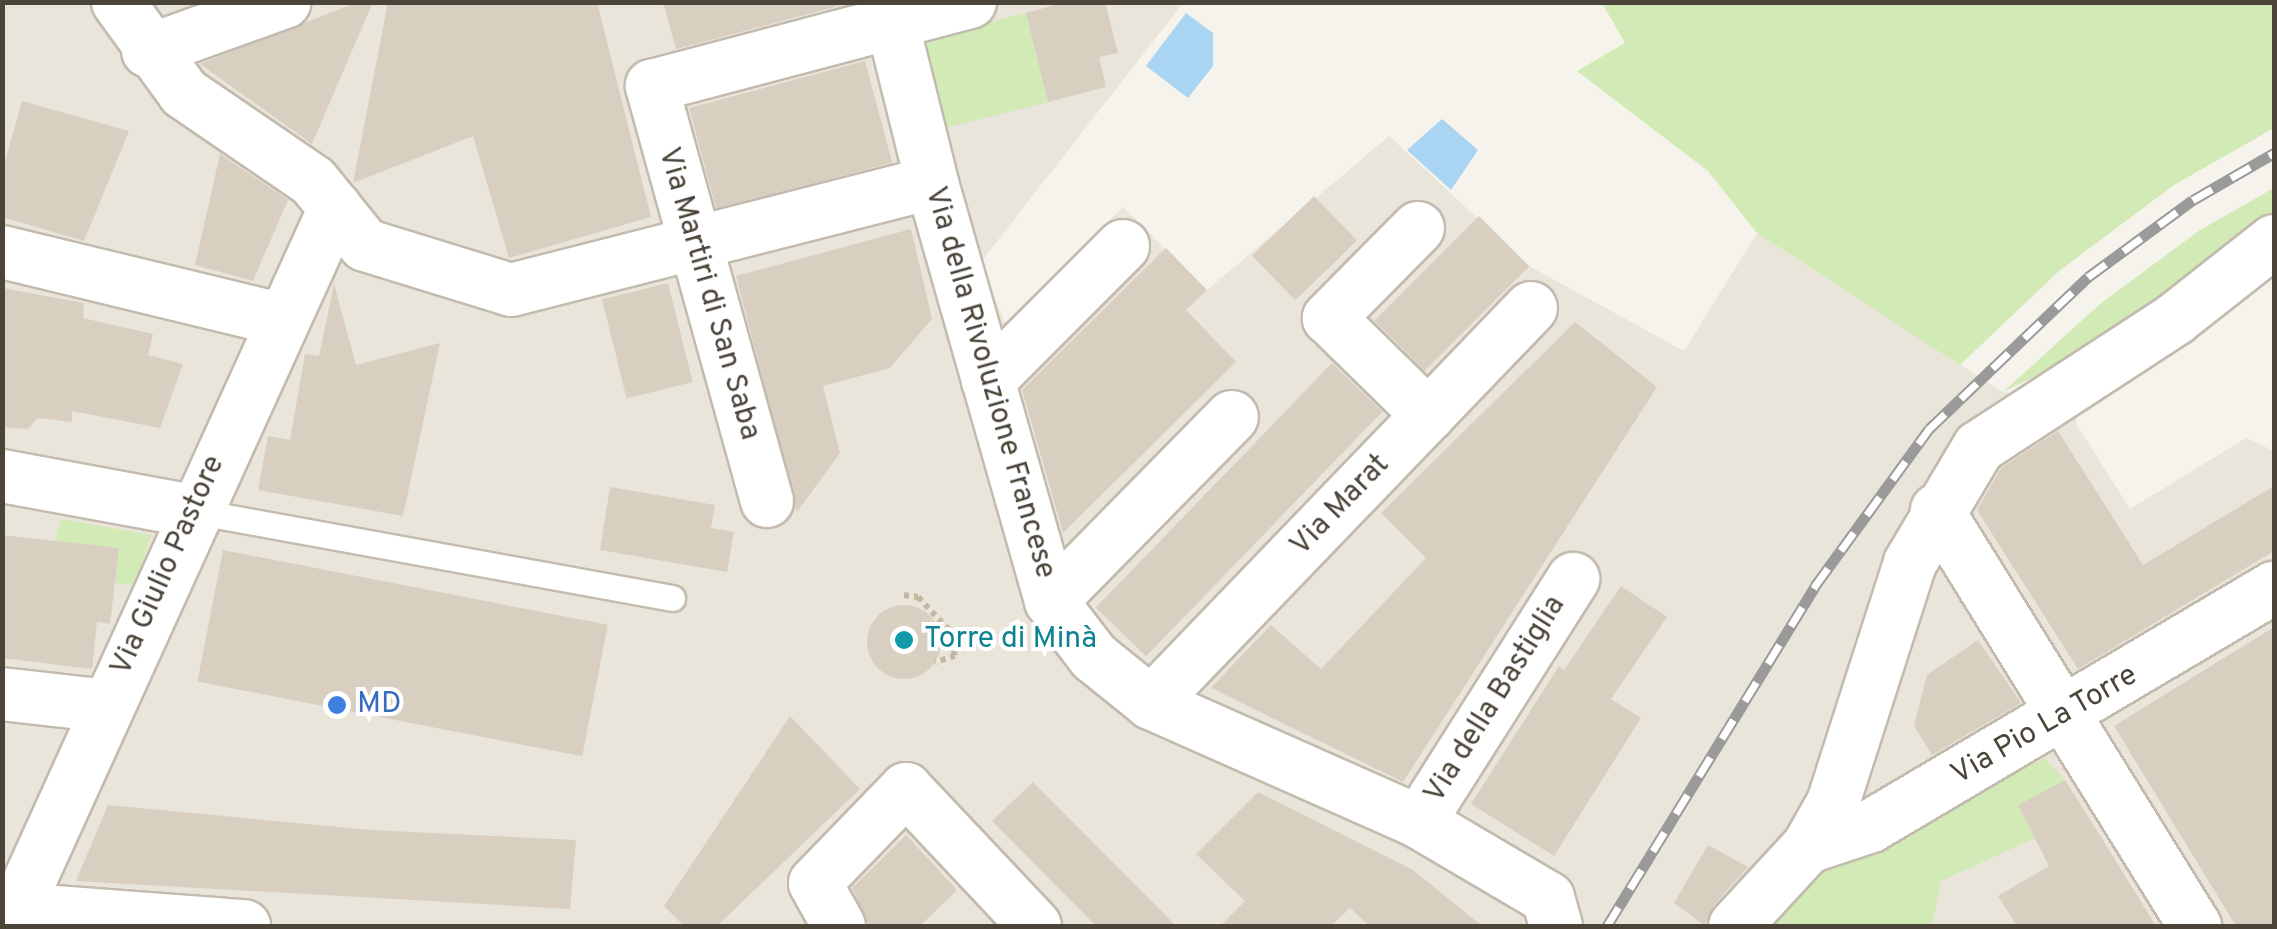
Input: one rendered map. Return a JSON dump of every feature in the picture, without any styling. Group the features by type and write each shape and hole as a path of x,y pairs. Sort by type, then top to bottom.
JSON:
{"street":[{"path":"118,2 148,51 184,92 313,180 365,244 511,290 932,184"},
{"path":"148,51 285,2"},
{"path":"890,13 970,2"},
{"name":"Via Martiri di San Saba","path":"767,501 691,244 652,86 890,13"},
{"name":"Via della Rivoluzione Francese","path":"890,13 932,184 1052,601 1094,656 1150,703 1420,822 1552,912"},
{"name":"Via Giulio Pastore","path":"9,914 280,319 335,208"},
{"path":"1418,228 1330,318 1428,415"},
{"path":"1735,926 1808,847 1846,775 1910,562 1937,510 1979,448 2174,318 2274,241"},
{"path":"988,381 1123,246"},
{"path":"2,252 280,319"},
{"name":"Via Marat","path":"1150,703 1531,308"},
{"path":"1052,601 1232,417"},
{"path":"2,476 194,511"},
{"path":"1937,510 2195,926"},
{"name":"Via della Bastiglia","path":"1420,822 1573,579"},
{"name":"Via Pio La Torre","path":"1808,847 1871,826 2066,717 2274,588"},
{"path":"2,694 107,706"},
{"path":"839,926 815,883 906,790 1035,926"},
{"path":"9,914 244,926"}],"lane":[{"path":"194,511 672,598"}],"path":[{"path":"904,595 918,596 950,631 955,656 936,662"}],"shaded area":[{"path":"2,3 1175,3 1180,7 980,263 1005,323 1123,207 1207,290 1389,136 1529,266 1684,351 1757,233 2003,392 2073,403 2077,425 2130,509 2246,438 2274,451 2274,926 3,926"}],"green space":[{"path":"1602,3 2274,3 2274,128 2174,185 2059,271 1960,365 1757,233 1708,171 1577,71 1625,43"},
{"path":"1026,13 1048,102 947,127 925,38"},
{"path":"2274,188 2274,216 2206,273 2088,350 2003,392 2100,304 2200,230"},
{"path":"61,519 151,535 135,586 115,583 119,548 55,541"},
{"path":"2045,758 2065,780 2018,805 2035,838 1941,881 1932,926 1758,926 1802,875"}],"water":[{"path":"1186,13 1213,33 1213,66 1188,98 1146,66"},
{"path":"1442,119 1478,150 1451,190 1407,150"}],"building":[{"path":"358,2 373,2 312,144 200,64"},
{"path":"388,2 597,2 651,217 509,258 473,136 353,183"},
{"path":"663,2 849,2 850,3 676,49"},
{"path":"1066,2 1105,2 1118,53 1099,57 1106,87 1048,102 1026,13"},
{"path":"865,61 892,162 716,210 689,108"},
{"path":"22,101 129,131 84,241 2,217 2,172"},
{"path":"220,154 288,200 253,281 195,265"},
{"path":"1314,196 1357,241 1295,300 1252,256"},
{"path":"1479,216 1529,266 1425,371 1374,321"},
{"path":"911,229 932,319 890,368 823,386 840,453 797,512 736,276"},
{"path":"1166,248 1207,290 1186,310 1236,362 1063,533 1022,390"},
{"path":"668,283 693,382 627,398 602,299"},
{"path":"334,284 356,365 440,343 403,516 258,490 268,436 290,440 305,354 319,356"},
{"path":"2,288 84,303 83,318 153,334 148,355 183,364 160,428 72,411 72,422 38,418 28,429 2,427"},
{"path":"1575,322 1657,387 1403,782 1211,688 1271,625 1321,669 1426,558 1381,513"},
{"path":"1332,363 1382,412 1146,656 1096,608"},
{"path":"2058,431 2143,565 2274,486 2274,551 2078,669 1977,510 2001,468"},
{"path":"610,487 715,505 711,528 734,532 727,572 600,550"},
{"path":"2,535 119,548 110,624 97,622 92,669 2,658"},
{"path":"223,550 608,625 582,756 197,682"},
{"path":"1621,586 1667,617 1611,699 1641,718 1554,856 1471,804 1559,666 1564,670"},
{"name":"Torre di Minà","path":"904,605 930,616 941,642 930,668 904,679 878,668 867,642 878,616"},
{"path":"2274,627 2274,926 2236,926 2114,726"},
{"path":"1978,640 2021,703 1932,755 1914,726 1927,675"},
{"path":"790,716 860,789 717,926 684,926 664,906"},
{"path":"2065,780 2156,926 2017,926 1998,896 2049,866 2018,805"},
{"path":"1033,782 1176,926 1096,926 992,821"},
{"path":"1258,792 1413,870 1482,926 1369,926 1350,908 1331,926 1220,926 1245,901 1196,854"},
{"path":"108,805 371,830 576,840 570,909 76,881"},
{"path":"906,835 957,890 920,926 869,926 852,888"},
{"path":"1708,845 1748,867 1713,906 1705,926 1674,903"}],"railway":[{"path":"1607,926 1815,586 1929,429 2088,277 2193,200 2274,153"}],"place":[{"name":"Torre di Minà","path":"904,640"},
{"name":"MD","path":"337,705"}]}
